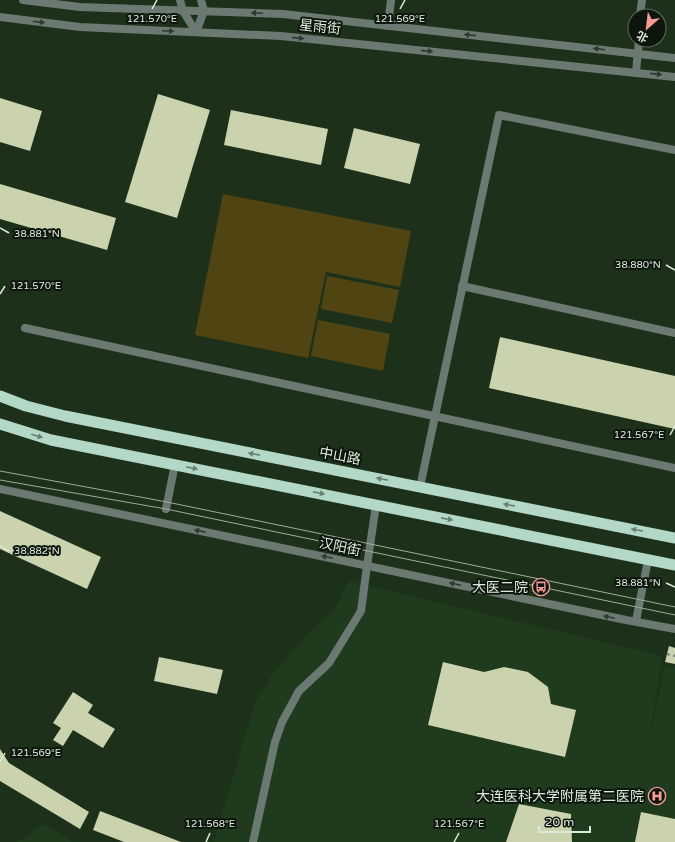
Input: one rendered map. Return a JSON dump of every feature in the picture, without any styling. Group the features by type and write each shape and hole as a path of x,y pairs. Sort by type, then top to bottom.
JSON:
{"highway":[{"name":"中山路","path":"0,396 26,406 65,416 675,538"},
{"path":"0,424 51,440 675,566"}],"street":[{"name":"星雨街","path":"23,0 80,7 283,14 675,58"},
{"path":"180,0 182,10 196,32"},
{"path":"196,32 204,11 201,0"},
{"path":"388,26 391,0"},
{"name":"星雨街","path":"0,18 80,27 281,36 675,77"},
{"path":"636,72 638,48"},
{"path":"420,487 499,115 675,150"},
{"path":"462,286 675,333"},
{"path":"25,328 675,468"},
{"path":"166,510 175,464"},
{"name":"汉阳街","path":"0,489 675,629"},
{"path":"253,842 275,742 282,722 299,691 328,663 361,611 376,505"},
{"path":"636,621 648,560"}],"path":[{"path":"667,654 675,656"}],"shaded area":[{"path":"223,194 411,231 400,287 326,272 308,358 195,335"},
{"path":"327,276 399,290 392,323 321,309"},
{"path":"318,320 390,334 383,371 311,356"},
{"path":"348,581 662,656 650,737 665,666 675,668 675,842 214,842 255,702 274,672 306,636 337,606"},
{"path":"44,824 72,842 17,842"}],"building":[{"path":"158,94 210,110 177,218 125,202"},
{"path":"0,98 42,111 30,151 0,142"},
{"path":"231,110 328,129 321,165 224,145"},
{"path":"354,128 420,144 410,184 344,168"},
{"path":"0,184 116,218 107,250 0,219"},
{"path":"500,337 675,376 675,429 489,388"},
{"path":"0,511 101,557 87,589 0,549"},
{"path":"669,646 675,648 675,664 665,662"},
{"path":"159,657 223,670 217,694 154,681"},
{"path":"443,662 484,672 504,667 528,672 548,687 551,704 576,710 565,757 428,725"},
{"path":"73,692 93,705 88,713 115,729 103,748 73,730 63,746 53,740 61,728 53,723"},
{"path":"0,749 9,763 89,812 80,829 0,781"},
{"path":"519,804 571,814 572,842 506,842"},
{"path":"100,811 181,842 124,842 93,830"},
{"path":"641,812 675,819 675,842 635,842"}],"tram line":[{"path":"0,471 167,502 675,607"},
{"path":"0,480 166,509 675,615"}],"place":[{"name":"大医二院","path":"541,587"},
{"name":"大连医科大学附属第二医院","path":"657,796"}]}
